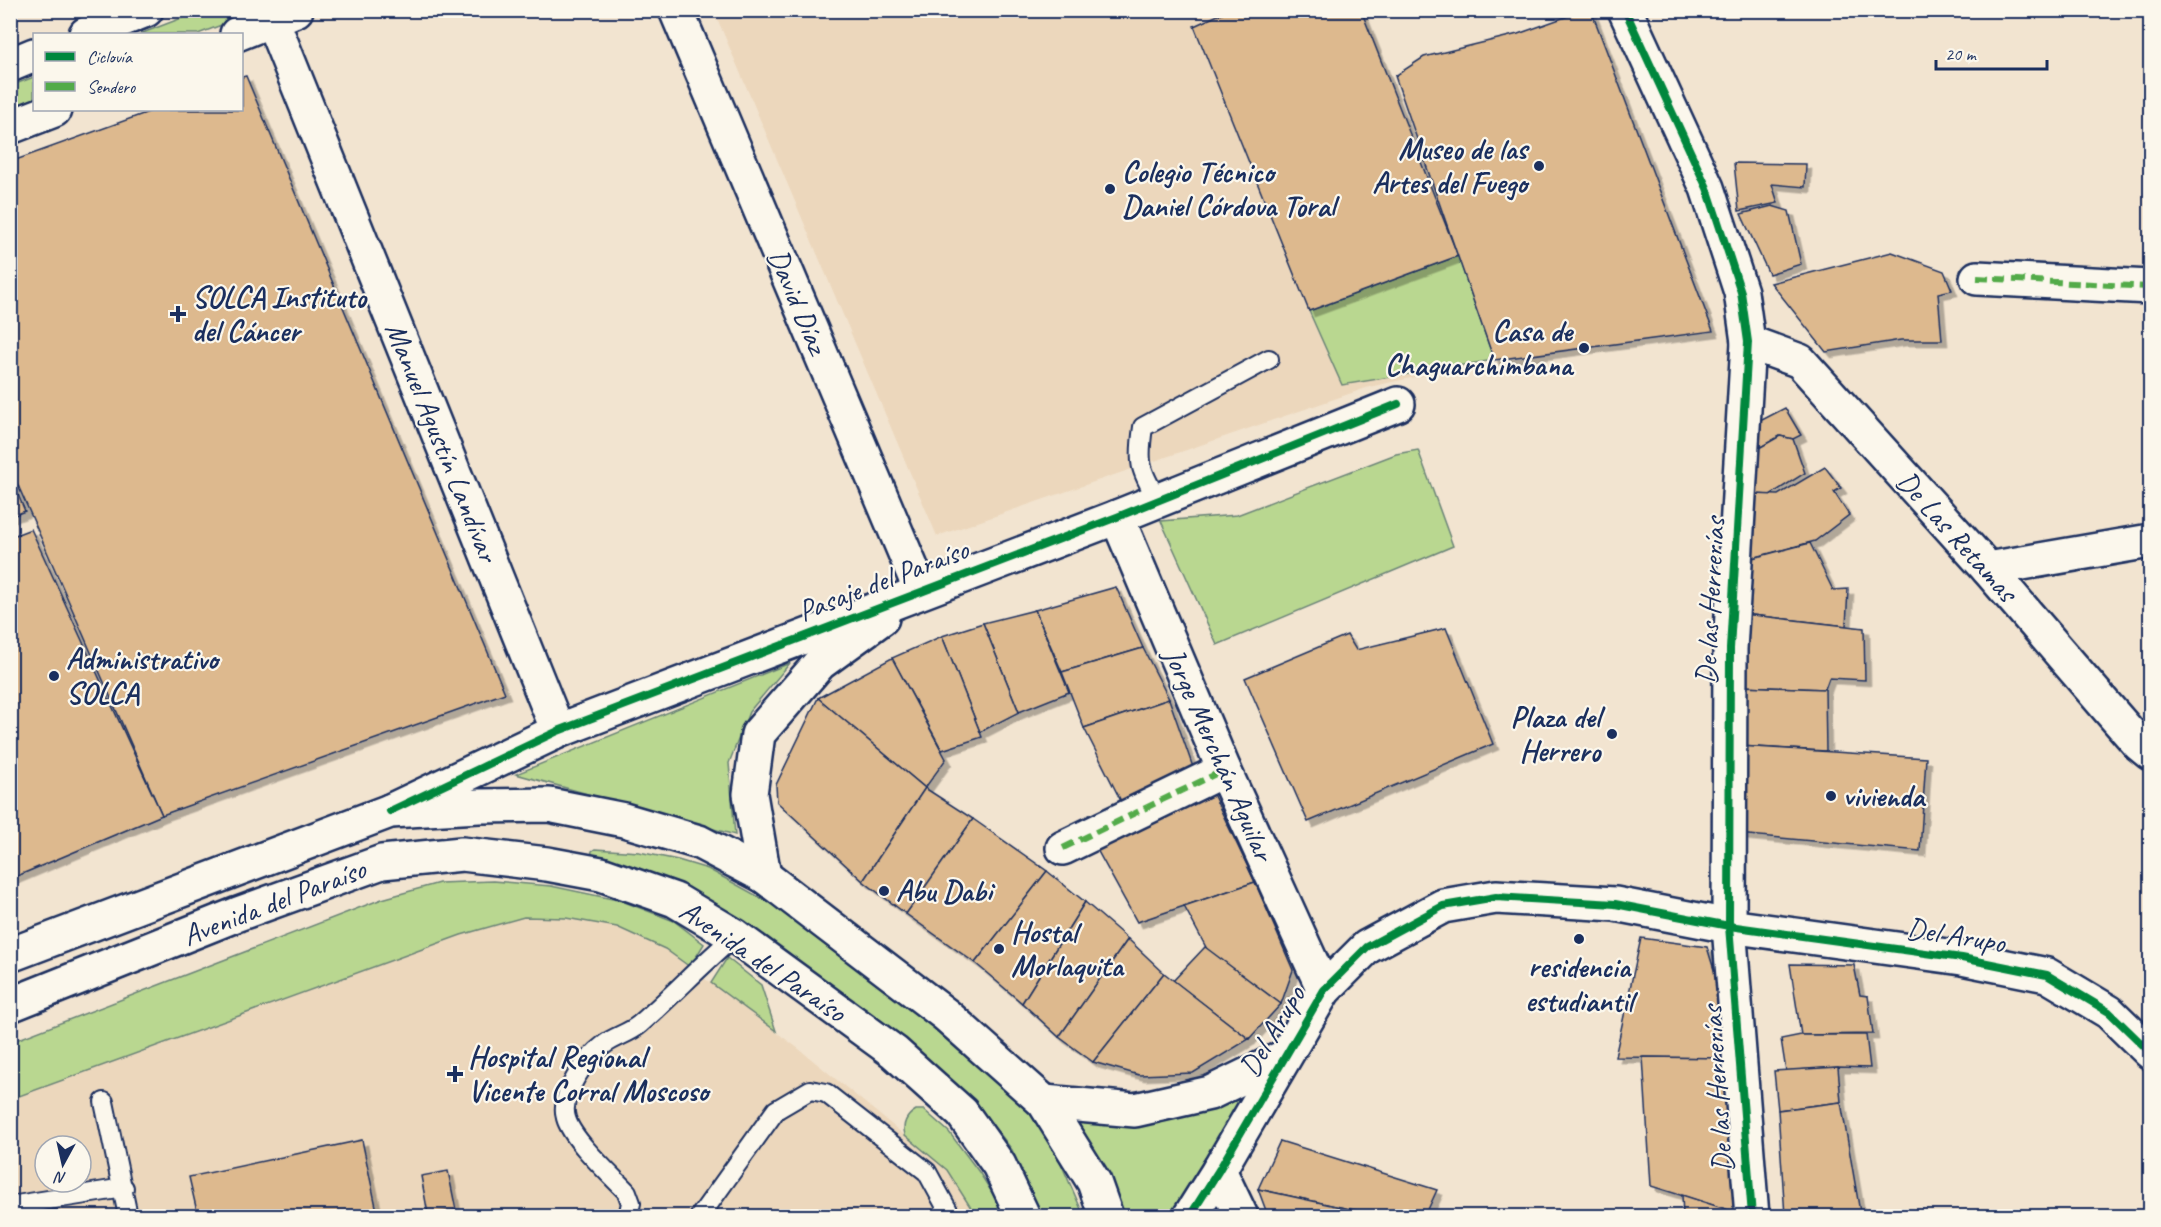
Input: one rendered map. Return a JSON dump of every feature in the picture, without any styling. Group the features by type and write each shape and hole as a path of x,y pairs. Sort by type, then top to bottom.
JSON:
{"street":[{"path":"88,33 146,10"},
{"name":"David Díaz","path":"676,10 921,591"},
{"name":"De las Herrerías","path":"1625,10 1707,188 1741,292 1748,342 1730,649 1729,926 1752,1216"},
{"path":"239,33 284,15"},
{"name":"Manuel Agustín Landívar","path":"284,15 558,731"},
{"path":"10,65 33,55"},
{"path":"10,127 51,111"},
{"path":"1977,279 2151,287"},
{"name":"De Las Retamas","path":"1748,342 1800,361 1988,569 2139,744 2151,753"},
{"name":"Pasaje del Paraíso","path":"390,811 558,731 1117,517 1398,404"},
{"name":"Jorge Merchán Aguilar","path":"1117,517 1224,770 1324,990"},
{"path":"1988,569 2151,541"},
{"name":"Pasaje del Paraíso","path":"764,876 750,794 758,734 820,663 921,591"},
{"path":"1063,848 1224,770"},
{"name":"Avenida del Paraíso","path":"10,955 390,811 549,805 624,820 699,842 764,876 946,1015 1044,1102 1094,1182 1106,1216"},
{"name":"Avenida del Paraíso","path":"10,1005 238,914 382,861 462,854 547,864 601,874 675,900 735,936 894,1052 962,1113 999,1165 1023,1216"},
{"name":"Del Arupo","path":"1190,1216 1324,990 1367,947 1443,906 1496,897 1616,904 1729,926 1962,958 2047,975 2109,1012 2151,1052"},
{"name":"Del Arupo","path":"1044,1102 1135,1110 1210,1093 1284,1058"},
{"path":"1219,1170 1241,1216"}],"lane":[{"path":"1158,500 1145,479 1139,458 1143,427 1269,359"},
{"path":"627,1216 631,1203 627,1192 575,1136 566,1119 564,1108 567,1093 584,1064 604,1045 638,1026 735,936"},
{"path":"700,1216 776,1110 810,1090 826,1093 927,1172 951,1216"},
{"path":"104,1102 124,1188 128,1216"},
{"path":"10,1206 124,1188"}],"shaded area":[{"name":"Colegio Técnico Daniel Córdova Toral","path":"714,11 1364,11 1494,360 1369,387 937,536"},
{"name":"Hospital Regional Vicente Corral Moscoso","path":"524,917 566,918 617,927 665,949 799,1049 947,1170 976,1216 11,1216 11,1099 461,935"}],"green space":[{"path":"200,11 258,11 201,33 143,33"},
{"path":"33,77 33,100 11,110 10,86"},
{"path":"1458,256 1494,360 1342,385 1309,311"},
{"path":"1418,450 1453,546 1217,645 1161,521 1237,515 1396,454"},
{"path":"790,663 749,712 729,763 735,835 516,774"},
{"path":"595,849 639,852 708,869 777,907 941,1028 1029,1107 1046,1129 1084,1216 1041,1216 1012,1150 1000,1134 943,1075 903,1040 749,924 687,889 656,875 591,858 592,851"},
{"path":"493,881 551,886 622,901 674,921 704,944 690,967 665,949 617,927 566,918 524,917 461,935 11,1099 11,1042 382,899 439,883"},
{"path":"727,958 761,985 776,1031 711,983"},
{"path":"1259,1080 1179,1216 1125,1216 1109,1175 1073,1114"},
{"path":"916,1110 924,1110 949,1132 979,1172 1007,1216 976,1216 947,1170 905,1135 906,1121"}],"building":[{"path":"1229,10 1361,10 1458,256 1309,311 1194,26"},
{"name":"Museo de las Artes del Fuego","path":"1585,10 1591,10 1713,331 1494,360 1395,76 1424,57 1518,34"},
{"name":"SOLCA Instituto del Cáncer","path":"246,76 505,693 162,815 10,467 10,162 151,111 243,111 243,77"},
{"path":"1734,163 1806,164 1805,187 1772,184 1778,203 1739,211"},
{"path":"1772,206 1789,211 1801,264 1769,274 1741,214"},
{"path":"1892,252 1944,271 1952,290 1938,293 1942,340 1901,340 1826,352 1771,283"},
{"path":"1785,408 1801,435 1793,439 1780,436 1759,448 1760,421"},
{"path":"1780,436 1793,439 1805,473 1770,495 1753,494 1759,448"},
{"path":"1825,467 1841,488 1834,492 1849,515 1815,541 1745,560 1753,494 1778,495"},
{"path":"10,476 25,511 10,517"},
{"name":"Administrativo SOLCA","path":"31,529 162,815 10,879 10,537"},
{"path":"1810,543 1833,590 1848,589 1846,626 1743,614 1745,560"},
{"path":"1116,587 1143,648 1062,672 1035,610"},
{"path":"1035,610 1069,692 1019,712 983,623"},
{"path":"1743,614 1864,628 1865,680 1829,678 1825,689 1739,686"},
{"path":"983,623 1019,712 980,732 942,636"},
{"path":"1446,628 1493,744 1308,822 1245,678 1347,635 1356,650"},
{"path":"942,636 982,737 942,750 892,658"},
{"path":"1143,648 1169,699 1084,728 1062,672"},
{"path":"892,658 946,759 925,788 818,698"},
{"name":"vivienda","path":"1739,686 1825,689 1826,751 1739,746"},
{"path":"818,698 925,788 863,881 777,802 776,785"},
{"path":"1169,699 1194,770 1121,801 1084,728"},
{"name":"vivienda","path":"1739,746 1926,758 1920,851 1738,834"},
{"path":"925,788 973,819 906,914 863,881"},
{"path":"1213,794 1255,882 1137,922 1095,846"},
{"path":"973,819 1047,871 975,963 906,914"},
{"path":"1047,871 1085,902 1022,1003 975,963"},
{"path":"1255,882 1293,970 1281,1004 1208,951 1184,906"},
{"path":"1085,902 1128,939 1059,1037 1022,1003"},
{"path":"1641,938 1707,947 1718,983 1729,1058 1615,1057"},
{"path":"1128,939 1164,973 1093,1062 1059,1037"},
{"path":"1205,947 1281,1004 1249,1039 1173,981"},
{"path":"1790,964 1854,965 1860,995 1868,996 1873,1034 1801,1035"},
{"path":"1164,973 1249,1039 1193,1073 1139,1075 1093,1062"},
{"path":"1801,1035 1866,1035 1870,1068 1838,1067 1786,1071 1781,1039"},
{"path":"1643,1057 1729,1058 1738,1213 1651,1186"},
{"path":"1838,1067 1841,1102 1778,1110 1774,1071"},
{"path":"1841,1102 1860,1212 1785,1216 1778,1110"},
{"path":"362,1140 378,1216 198,1216 189,1177"},
{"path":"1280,1141 1437,1190 1425,1216 1381,1216 1258,1189"},
{"path":"448,1171 456,1210 428,1214 421,1176"},
{"path":"1258,1189 1381,1216 1268,1216"},
{"path":"1682,1195 1738,1213 1738,1216 1683,1216"}],"marked path":[{"path":"1977,278 2150,287"},
{"path":"1063,848 1224,770"}],"cycle path":[{"path":"1625,10 1707,188 1741,292 1748,342 1730,649 1729,926 1752,1216"},
{"path":"390,811 558,731 1117,517 1398,404"},
{"path":"1190,1216 1324,990 1367,947 1443,906 1496,897 1615,904 1729,926 1962,958 2047,975 2109,1012 2150,1052"}],"place":[{"name":"Museo de las Artes del Fuego","path":"1539,166"},
{"name":"Colegio Técnico Daniel Córdova Toral","path":"1110,189"},
{"name":"SOLCA Instituto del Cáncer","path":"178,314"},
{"name":"Casa de Chaguarchimbana","path":"1584,348"},
{"name":"Administrativo SOLCA","path":"54,676"},
{"name":"Plaza del Herrero","path":"1612,734"},
{"name":"vivienda","path":"1831,796"},
{"name":"Abu Dabi","path":"884,891"},
{"name":"residencia estudiantil","path":"1579,939"},
{"name":"Hostal Morlaquita","path":"999,949"},
{"name":"Hospital Regional Vicente Corral Moscoso","path":"455,1074"}]}
